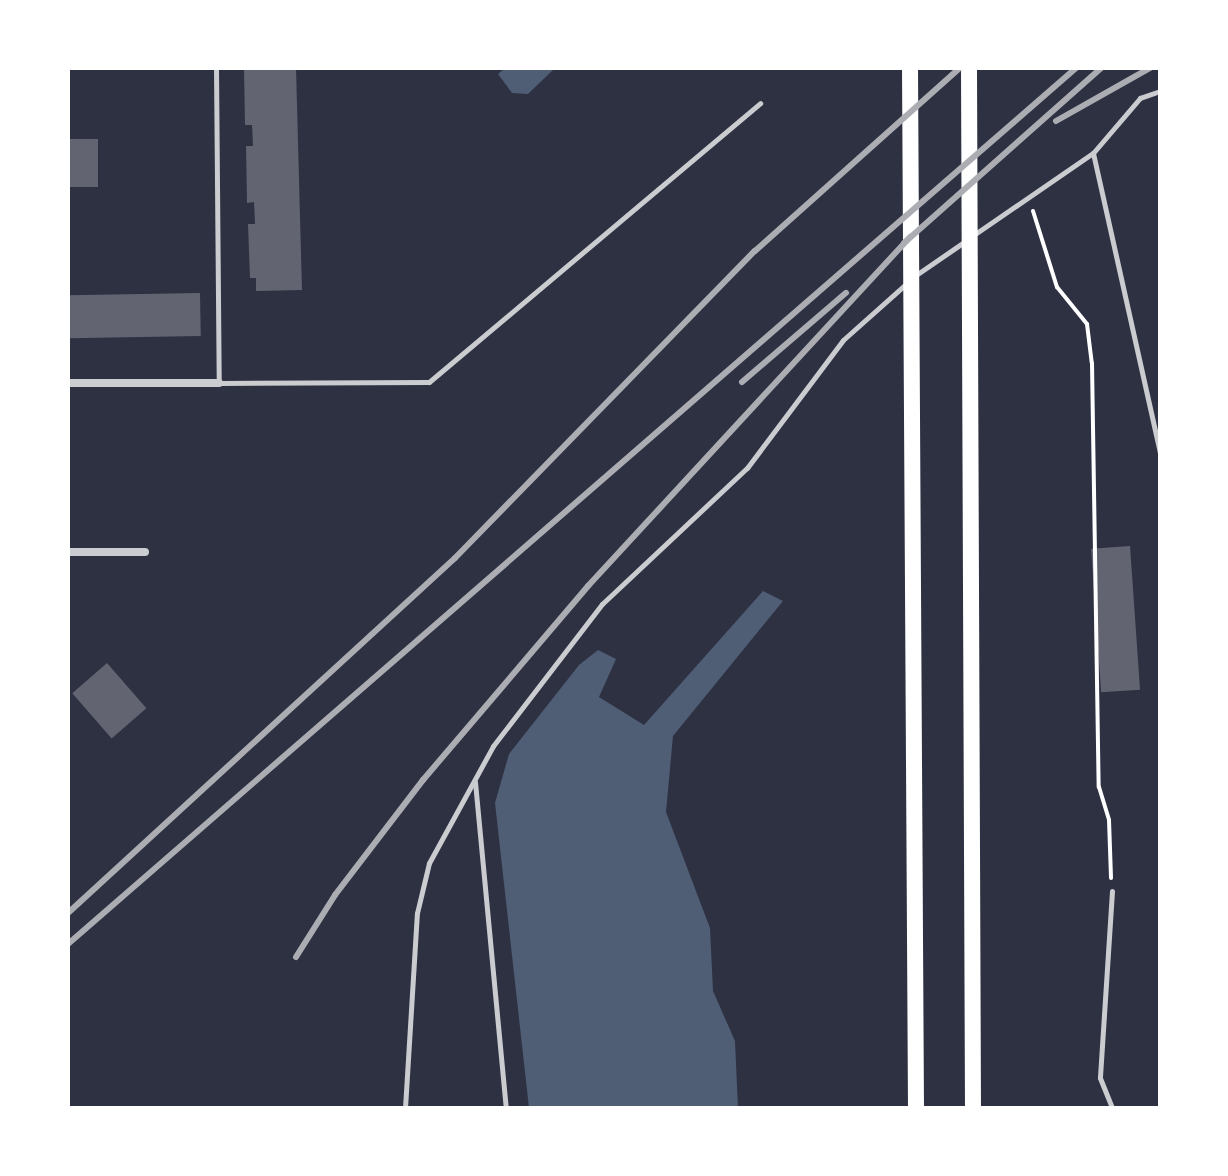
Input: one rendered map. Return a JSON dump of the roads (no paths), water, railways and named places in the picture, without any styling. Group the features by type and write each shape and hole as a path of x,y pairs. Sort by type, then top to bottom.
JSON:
{"highway":[{"path":"910,68 909,436 916,1108"},
{"path":"969,68 973,1108"}],"street":[{"path":"68,383 219,383"},
{"path":"68,552 145,552"}],"lane":[{"path":"216,68 219,383 429,382 760,103"},
{"path":"405,1108 417,913 429,863 493,746 602,604 747,468 843,340 917,274 1093,153 1140,98 1160,91"},
{"path":"1093,153 1160,453"},
{"path":"475,781 506,1108"},
{"path":"1112,891 1100,1078 1112,1108"}],"water":[{"path":"505,68 555,68 528,94 512,93 498,74"},
{"path":"763,591 783,601 673,736 666,812 710,928 713,991 735,1041 738,1108 529,1108 495,803 509,754 579,665 598,650 616,659 599,697 644,725"}],"railway":[{"path":"68,913 455,558 755,251 960,68"},
{"path":"68,944 1076,68"},
{"path":"904,243 1101,68"},
{"path":"1056,121 1150,68"},
{"path":"296,957 335,895 423,780 588,586 910,237"},
{"path":"742,382 846,293"}]}
